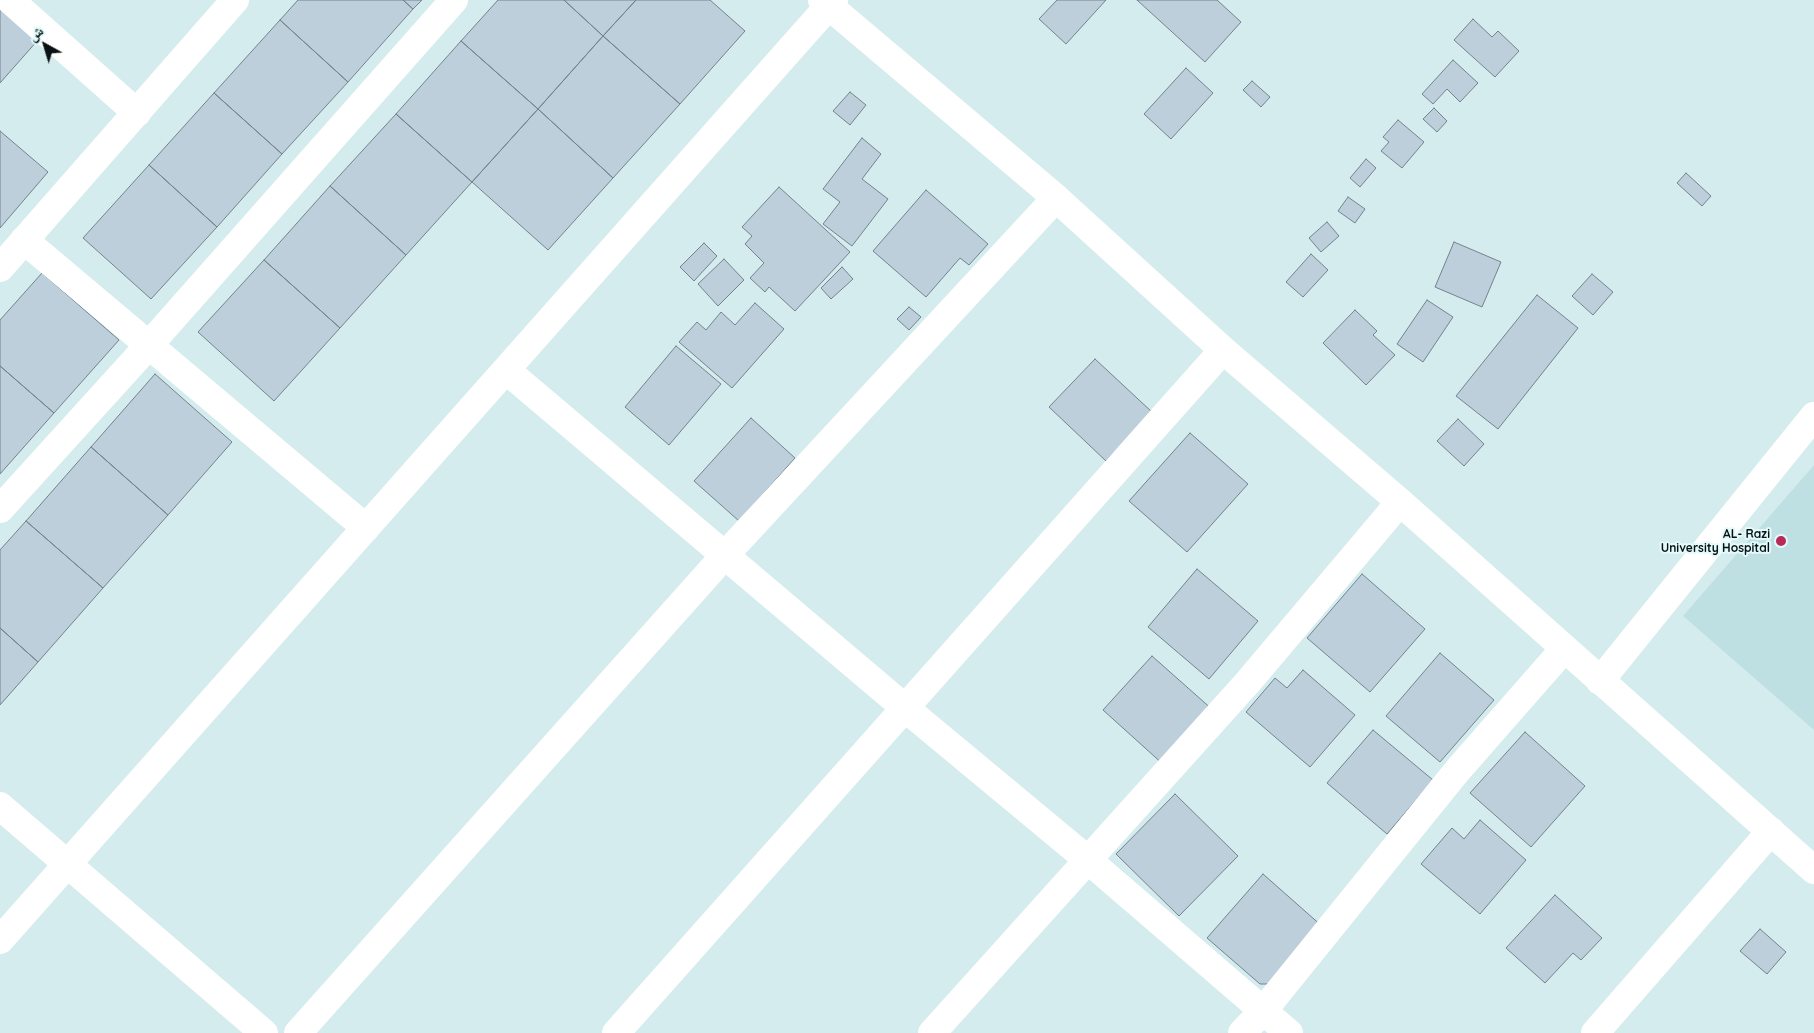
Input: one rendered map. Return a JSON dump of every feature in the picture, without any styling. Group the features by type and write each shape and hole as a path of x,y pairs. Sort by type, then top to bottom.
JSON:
{"street":[{"path":"10,0 138,113"},
{"path":"0,268 138,113 235,0"},
{"path":"0,509 149,345 454,0"},
{"path":"0,940 506,370 828,2 1056,198 1223,350 1400,502 1814,870"},
{"path":"298,1033 725,556 1056,198"},
{"path":"24,240 366,528"},
{"path":"616,1033 1223,350"},
{"path":"506,370 905,708 1088,860 1289,1033"},
{"path":"1600,680 1814,416"},
{"path":"932,1033 1248,682 1400,502"},
{"path":"1242,1033 1263,1011 1457,771 1564,649"},
{"path":"0,806 264,1033"},
{"path":"1596,1033 1771,831"}],"shaded area":[{"name":"AL- Razi University Hospital","path":"1814,465 1814,730 1683,616"}],"building":[{"path":"298,0 403,0 413,9 348,82 280,20"},
{"path":"403,0 422,0 413,9"},
{"path":"498,0 564,0 603,36 538,109 461,41"},
{"path":"564,0 636,0 603,36"},
{"path":"636,0 710,0 745,31 680,104 603,36"},
{"path":"1057,0 1106,0 1066,44 1039,19"},
{"path":"1137,0 1217,0 1241,22 1205,62"},
{"path":"0,8 38,40 0,83"},
{"path":"1473,19 1492,37 1498,31 1519,51 1495,77 1454,40"},
{"path":"280,20 348,82 282,154 214,93"},
{"path":"603,36 680,104 613,178 538,109"},
{"path":"461,41 538,109 472,182 396,114"},
{"path":"1453,60 1478,83 1460,102 1447,89 1433,104 1422,94"},
{"path":"1186,68 1213,93 1171,139 1144,114"},
{"path":"1252,81 1270,97 1261,107 1243,90"},
{"path":"850,92 866,105 850,125 833,111"},
{"path":"214,93 282,154 217,227 149,165"},
{"path":"1434,108 1447,121 1437,132 1423,119"},
{"path":"538,109 613,178 548,250 472,182"},
{"path":"396,114 472,182 406,255 330,186"},
{"path":"1398,120 1424,142 1402,168 1381,151 1389,142 1383,137"},
{"path":"0,131 48,172 0,228"},
{"path":"862,138 881,154 862,179 888,199 852,246 823,224 840,202 823,189"},
{"path":"1366,159 1376,168 1360,187 1350,178"},
{"path":"149,165 217,227 151,299 83,238"},
{"path":"1686,173 1711,196 1702,206 1677,183"},
{"path":"330,186 406,255 340,328 264,260"},
{"path":"779,187 850,252 795,311 769,287 765,292 750,278 764,263 745,244 752,236 742,227"},
{"path":"926,190 988,244 969,265 960,258 926,297 873,251"},
{"path":"1348,197 1365,209 1355,223 1338,211"},
{"path":"1327,222 1339,236 1321,252 1309,238"},
{"path":"1454,242 1501,262 1482,307 1435,287"},
{"path":"704,243 717,256 694,281 680,267"},
{"path":"1311,254 1328,270 1303,297 1286,282"},
{"path":"724,259 744,280 718,306 698,284"},
{"path":"264,260 340,328 274,401 198,332"},
{"path":"842,267 853,279 831,299 821,288"},
{"path":"42,273 119,340 54,413 0,366 0,320"},
{"path":"1592,274 1613,292 1593,315 1572,296"},
{"path":"1537,295 1578,328 1498,429 1456,396"},
{"path":"1427,300 1453,317 1423,362 1397,344"},
{"path":"755,303 784,329 732,388 679,342 697,322 706,330 721,312 735,325"},
{"path":"909,307 921,317 909,330 897,319"},
{"path":"1355,310 1377,331 1373,335 1395,355 1366,385 1323,343"},
{"path":"676,346 721,384 669,445 625,407"},
{"path":"1095,359 1152,412 1106,461 1049,407"},
{"path":"0,366 54,413 0,474"},
{"path":"155,374 232,442 168,515 91,447"},
{"path":"751,418 795,458 739,521 694,481"},
{"path":"1458,419 1484,444 1464,466 1437,441"},
{"path":"1190,433 1248,484 1187,552 1129,501"},
{"path":"91,447 168,515 103,588 26,521"},
{"path":"26,521 103,588 38,662 0,628 0,550"},
{"path":"1197,569 1258,621 1209,679 1148,627"},
{"path":"1362,574 1425,629 1370,692 1307,638"},
{"path":"0,628 38,662 0,705"},
{"path":"1440,653 1494,700 1440,762 1386,716"},
{"path":"1152,656 1214,711 1165,766 1103,710"},
{"path":"1303,670 1355,715 1310,767 1246,712 1275,678 1287,688"},
{"path":"1373,730 1433,780 1387,834 1327,783"},
{"path":"1525,732 1585,786 1531,847 1470,793"},
{"path":"1175,794 1238,856 1179,916 1116,854"},
{"path":"1480,820 1526,860 1480,914 1421,864 1452,828 1464,839"},
{"path":"1263,874 1323,927 1273,984 1260,984 1207,938"},
{"path":"1555,895 1602,938 1581,960 1573,953 1545,983 1506,948"},
{"path":"1760,929 1786,952 1767,974 1740,951"}],"place":[{"name":"AL- Razi University Hospital","path":"1781,541"}]}
